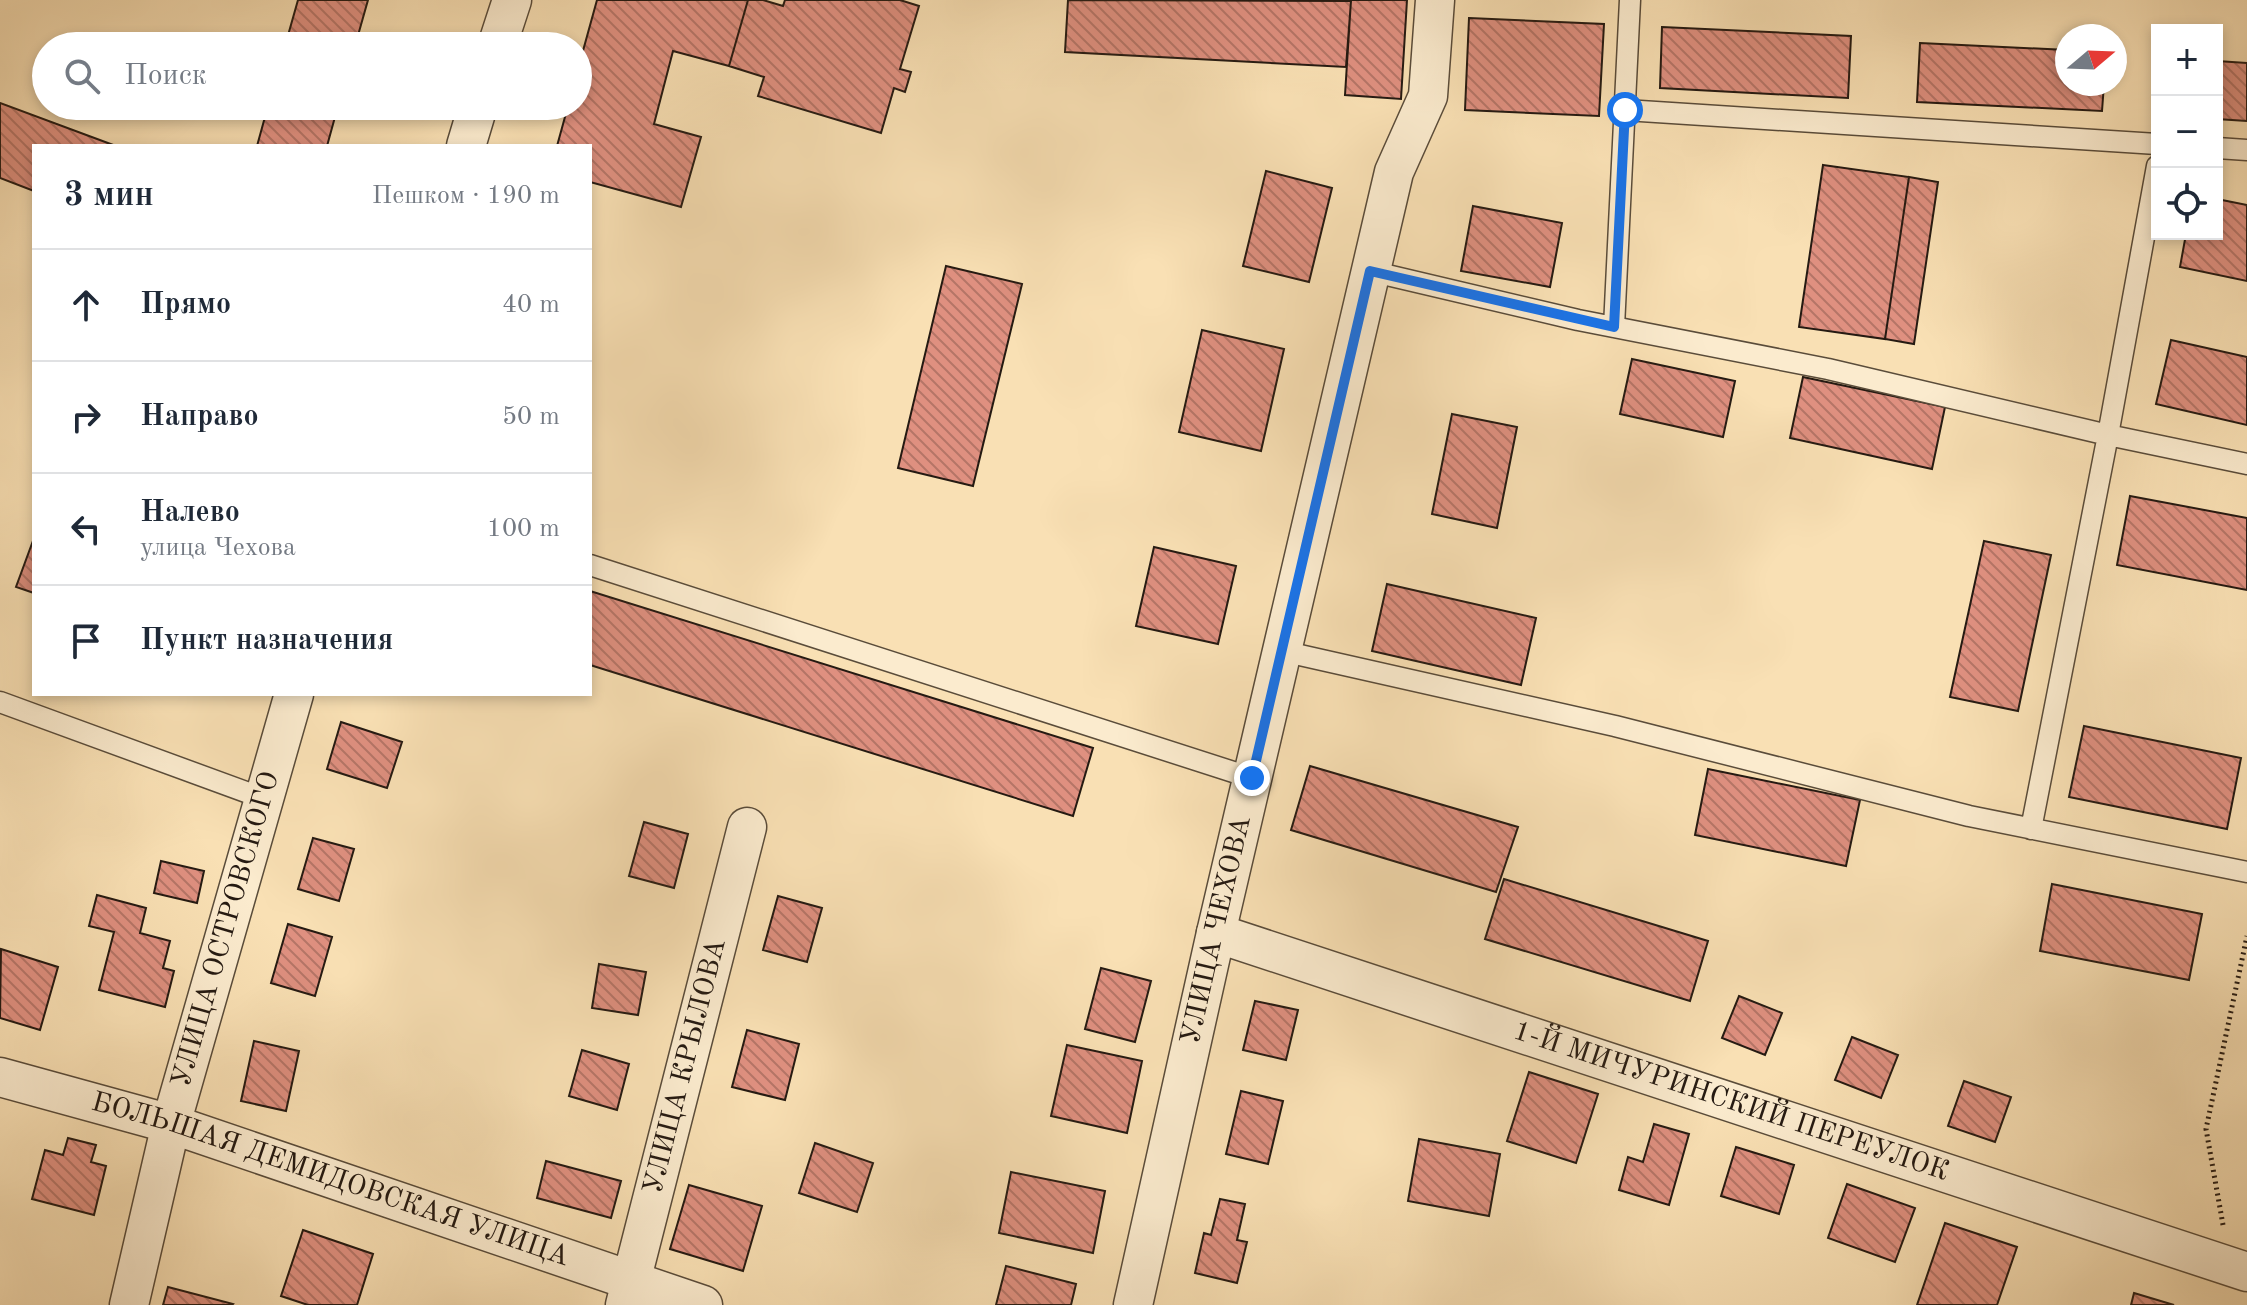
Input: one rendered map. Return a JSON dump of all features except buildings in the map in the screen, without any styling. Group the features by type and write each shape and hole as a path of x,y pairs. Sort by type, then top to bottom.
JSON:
{"street":[{"path":"502,32 512,0"},
{"name":"УЛИЦА ЧЕХОВА","path":"1133,1305 1216,933 1394,172 1428,96 1435,0"},
{"path":"467,144 474,120"},
{"name":"УЛИЦА ОСТРОВСКОГО","path":"129,1305 171,1124 293,696"},
{"name":"УЛИЦА КРЫЛОВА","path":"628,1294 747,827"},
{"name":"1-Й МИЧУРИНСКИЙ ПЕРЕУЛОК","path":"1216,933 2238,1270"},
{"name":"БОЛЬШАЯ ДЕМИДОВСКАЯ УЛИЦА","path":"0,1077 171,1124 628,1294 703,1305"}],"lane":[{"path":"1614,327 1630,0"},
{"path":"1625,110 2151,144"},
{"path":"2223,148 2247,150"},
{"path":"2031,829 2157,168"},
{"path":"1370,271 1614,327 1828,369 2108,435 2247,464"},
{"path":"592,566 1252,778"},
{"path":"1282,651 1615,726 1969,816 2247,872"},
{"path":"0,702 265,799"}],"path":[{"path":"2238,1270 2206,1129 2247,936"}],"route":[{"path":"1252,778 1370,271 1614,327 1625,110"}]}
